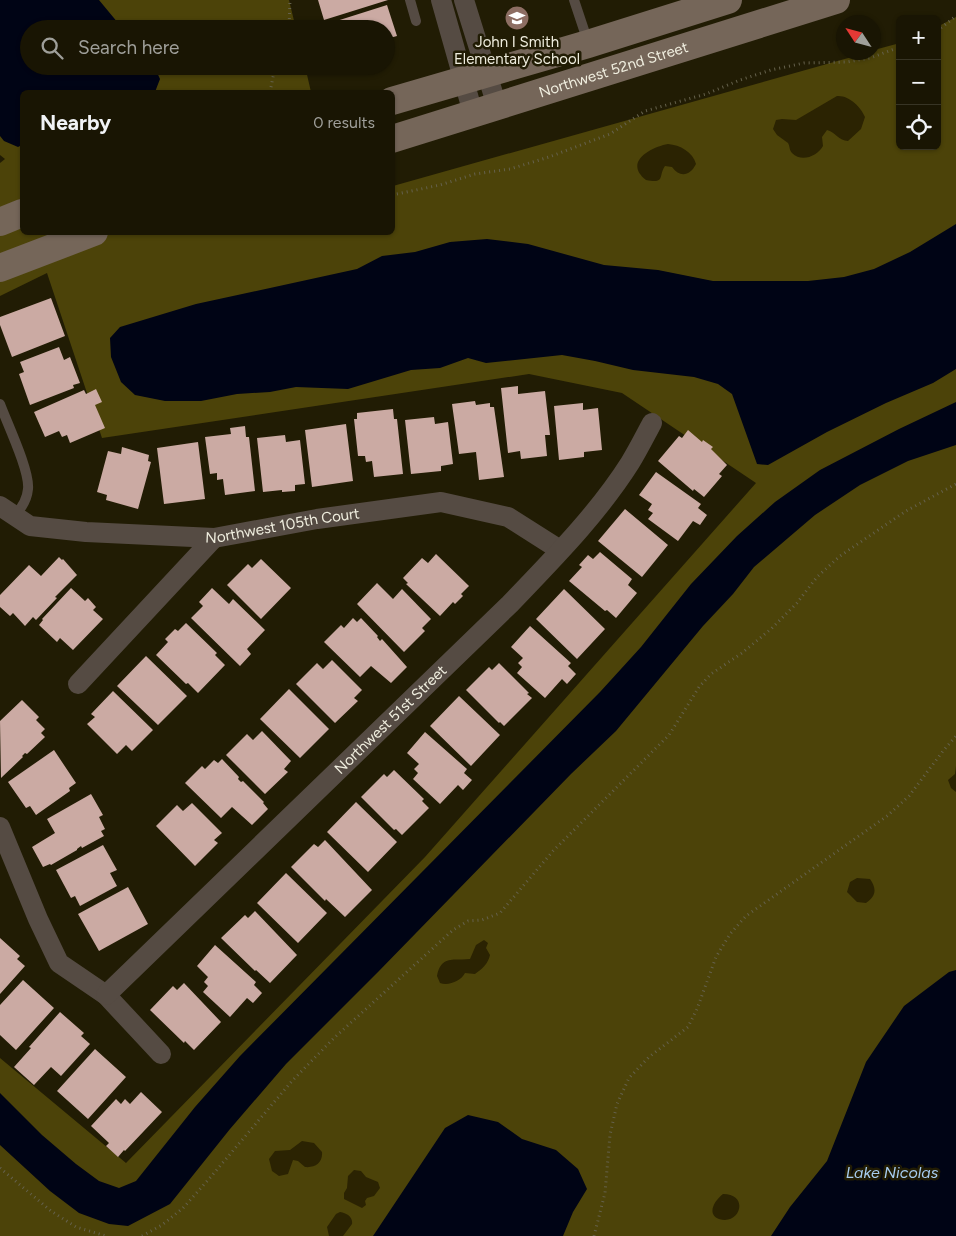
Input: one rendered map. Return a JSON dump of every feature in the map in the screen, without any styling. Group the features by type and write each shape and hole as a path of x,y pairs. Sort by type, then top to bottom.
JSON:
{"street":[{"path":"441,0 475,77 485,109"},
{"path":"464,0 475,77"},
{"path":"395,100 588,44 728,0"},
{"name":"Northwest 52nd Street","path":"395,138 836,0"},
{"path":"0,222 20,213"},
{"path":"0,268 86,235"},
{"name":"Northwest 51st Street","path":"106,995 510,604 605,498 630,464 652,423"},
{"name":"Northwest 105th Court","path":"7,511 30,526 86,532 214,538 317,519 441,502 508,517 560,550"},
{"path":"78,684 214,538"},
{"path":"0,827 38,919 59,963 106,995 161,1054"}],"lane":[{"path":"410,0 416,21"},
{"path":"574,0 588,44"},
{"path":"0,404 27,473 28,490 22,508 7,511"}],"path":[{"path":"289,20 290,0"},
{"path":"941,28 956,16"},
{"path":"395,194 440,185 475,174 510,169 549,157 610,134 645,111 706,94 771,70 804,62 847,62 870,58 896,48"},
{"path":"270,90 274,75"},
{"path":"142,1236 162,1225 183,1208 210,1179 292,1081 334,1038 453,930 468,921 482,920 500,913 553,851 669,735 699,687 712,674 771,629 796,603 816,577 865,537 906,511 956,484"},
{"path":"594,1236 605,1192 610,1134 617,1104 629,1078 649,1057 688,1027 697,1009 716,957 730,934 746,916 887,816 909,796 956,736"},
{"path":"0,1168 51,1211 76,1227 106,1236"}],"shaded area":[{"path":"0,0 289,0 294,20 20,20 20,75 307,75 311,90 20,90 20,235 395,235 395,185 841,60 881,60 881,48 896,44 896,150 941,150 941,25 956,17 956,1236 0,1236 0,1058 126,1163 425,857 756,483 622,393 529,374 102,438 47,273 0,296 0,163 5,159 0,155"}],"sand":[{"path":"837,96 846,97 861,109 865,117 861,129 848,141 842,140 827,130 822,137 823,146 817,153 805,158 796,156 791,152 788,143 777,135 773,129 776,120 796,120"},
{"path":"668,144 677,146 689,153 696,164 694,168 688,173 682,174 675,171 672,167 665,166 659,180 646,180 637,167 638,161 654,148"},
{"path":"956,766 956,792 951,788 948,780 955,774"},
{"path":"857,878 870,879 874,886 874,895 866,903 857,902 847,892 850,882"},
{"path":"484,940 488,943 486,948 490,955 482,968 475,974 465,973 454,982 440,983 437,976 439,969 445,961 470,959 476,945"},
{"path":"302,1141 314,1143 322,1152 318,1164 312,1167 305,1167 298,1161 293,1160 288,1174 279,1176 272,1171 269,1159 275,1151 290,1150"},
{"path":"354,1170 361,1171 366,1177 378,1182 380,1188 374,1196 367,1198 365,1201 366,1205 362,1208 344,1199 348,1176"},
{"path":"723,1194 731,1195 737,1199 739,1204 737,1214 726,1220 715,1217 712,1210 717,1200"},
{"path":"340,1212 345,1213 352,1219 352,1224 343,1236 329,1236 327,1227 336,1214"}],"water":[{"path":"0,0 99,0 116,20 20,20 20,75 158,75 160,79 156,90 20,90 20,146 18,147 4,141 0,136"},
{"path":"956,224 956,369 933,383 886,403 827,432 768,465 757,464 732,394 718,384 694,377 633,370 562,355 486,363 468,358 440,368 411,370 348,389 296,387 270,392 237,394 201,401 165,401 135,395 121,382 111,357 110,338 120,327 196,304 357,269 382,256 415,252 450,242 487,239 528,244 604,265 658,270 713,281 808,281 844,277 874,269 910,252"},
{"path":"956,402 956,445 908,461 860,485 815,515 754,567 616,731 571,774 286,1064 230,1129 170,1204 128,1226 109,1224 79,1213 50,1191 0,1145 0,1093 42,1135 99,1181 119,1188 136,1181 195,1107 240,1056 600,692 641,647 691,584 737,536 775,502 820,470"},
{"name":"Lake Nicolas","path":"956,970 956,1236 771,1236 790,1207 827,1161 866,1062 904,1006 949,972"},
{"path":"468,1115 498,1122 522,1139 556,1150 578,1169 587,1189 573,1212 563,1236 373,1236 445,1128"}],"building":[{"path":"318,0 388,0 324,20"},
{"path":"387,5 392,20 340,20"},
{"path":"51,298 65,336 12,357 0,325 0,317"},
{"path":"59,347 64,360 70,357 80,383 73,385 74,388 30,405 19,374 24,372 20,362"},
{"path":"518,386 518,394 545,391 550,435 545,435 547,456 521,459 520,451 508,453 501,388"},
{"path":"96,389 102,402 95,405 105,428 70,443 67,435 62,437 59,431 45,437 34,412 84,390 86,394"},
{"path":"475,401 476,405 490,403 490,407 494,407 504,477 479,480 476,452 459,454 452,404"},
{"path":"583,403 583,410 598,408 602,450 584,452 584,457 559,460 554,406"},
{"path":"393,409 394,419 397,419 403,474 374,477 372,461 366,462 365,456 358,456 354,419 357,419 357,413"},
{"path":"434,417 435,424 448,422 453,464 441,466 441,471 411,474 405,420"},
{"path":"346,424 353,481 312,487 305,430"},
{"path":"245,426 246,437 249,437 255,491 225,495 223,479 217,480 217,473 210,474 205,437 231,434 230,428"},
{"path":"688,430 702,442 703,440 713,447 711,449 727,465 719,474 722,476 704,497 694,489 693,491 658,461 679,436 682,438"},
{"path":"285,435 286,442 300,440 305,484 295,485 295,491 263,492 257,438"},
{"path":"198,442 205,499 164,504 157,448"},
{"path":"122,447 149,455 148,461 151,462 138,509 106,500 107,495 97,492 108,451 121,454"},
{"path":"656,472 701,504 698,508 707,515 700,525 693,521 678,541 648,519 653,513 648,510 652,504 639,495"},
{"path":"625,509 668,545 642,577 598,541"},
{"path":"600,552 632,579 628,585 637,593 616,618 569,581 582,567 579,565 588,555 593,559"},
{"path":"436,554 469,586 461,594 463,596 455,604 453,602 440,616 406,584 408,583 403,578 422,558 428,563"},
{"path":"59,557 77,575 36,620 33,617 25,626 13,613 10,616 0,607 0,595 29,565 41,576"},
{"path":"261,559 291,588 261,619 227,585 248,564 252,568"},
{"path":"377,583 393,599 402,589 431,619 422,628 425,631 404,652 357,604"},
{"path":"71,588 85,601 88,598 96,607 93,610 103,619 73,650 60,638 57,642 39,625 42,619"},
{"path":"212,588 229,604 233,599 265,630 247,649 251,654 240,666 191,618 203,606 199,602"},
{"path":"564,589 605,629 577,659 536,619"},
{"path":"353,618 357,622 361,618 378,636 380,641 382,639 407,667 391,683 371,666 360,677 324,642 341,625 344,628"},
{"path":"186,623 217,653 215,655 225,665 198,693 156,655 168,642 165,639 175,629 178,631"},
{"path":"530,626 571,663 568,666 576,674 567,684 562,679 545,698 517,673 522,667 518,663 523,658 511,647"},
{"path":"146,656 187,696 158,725 117,686"},
{"path":"332,660 362,690 354,698 358,701 335,723 296,684 317,663 323,669"},
{"path":"499,663 532,698 504,726 466,690 489,667 492,670"},
{"path":"289,689 329,729 300,758 260,719"},
{"path":"113,691 153,730 132,751 126,745 117,754 87,724 95,717 91,714"},
{"path":"459,696 500,735 471,766 430,726"},
{"path":"22,700 39,717 36,720 45,729 41,733 45,737 27,754 25,753 1,778 0,721"},
{"path":"262,731 291,761 284,769 288,772 265,794 226,755 247,734 253,740"},
{"path":"425,732 467,769 464,773 472,780 463,790 458,785 440,804 413,779 418,773 414,769 419,764 407,753"},
{"path":"54,750 76,783 69,788 70,791 36,815 30,806 26,808 8,782"},
{"path":"222,759 239,777 238,779 241,782 243,781 264,802 268,809 252,825 232,807 221,818 185,783 202,766 205,769 214,760 218,763"},
{"path":"394,770 424,799 422,801 429,808 402,835 396,829 394,830 361,797 384,774 387,777"},
{"path":"91,794 103,815 99,817 105,829 101,831 104,836 82,848 81,846 51,865 43,867 32,847 55,833 47,819"},
{"path":"356,802 397,842 368,872 327,832"},
{"path":"192,803 222,833 214,840 218,843 195,866 156,826 177,805 183,811"},
{"path":"325,840 372,890 345,917 326,899 325,901 291,867 314,844 318,847"},
{"path":"103,845 117,870 110,873 117,886 80,906 75,896 71,898 56,870"},
{"path":"286,873 327,913 298,943 257,903"},
{"path":"128,887 148,924 99,951 78,914"},
{"path":"255,911 297,955 270,983 221,938 245,915 248,918"},
{"path":"0,938 20,956 17,959 25,966 0,994"},
{"path":"215,945 256,982 254,985 262,993 253,1003 247,998 230,1017 203,992 208,986 204,982 208,977 197,966"},
{"path":"23,980 54,1008 16,1050 0,1035 0,1005"},
{"path":"184,983 221,1022 194,1050 185,1041 184,1043 150,1010 173,986 177,990"},
{"path":"60,1012 84,1033 81,1036 90,1044 61,1076 51,1067 34,1085 14,1067"},
{"path":"95,1049 126,1077 88,1119 57,1091"},
{"path":"141,1092 162,1112 118,1157 106,1146 109,1143 91,1126 116,1099 121,1104 125,1099 130,1104"}],"place":[{"name":"John I Smith Elementary School","path":"517,18"}]}
